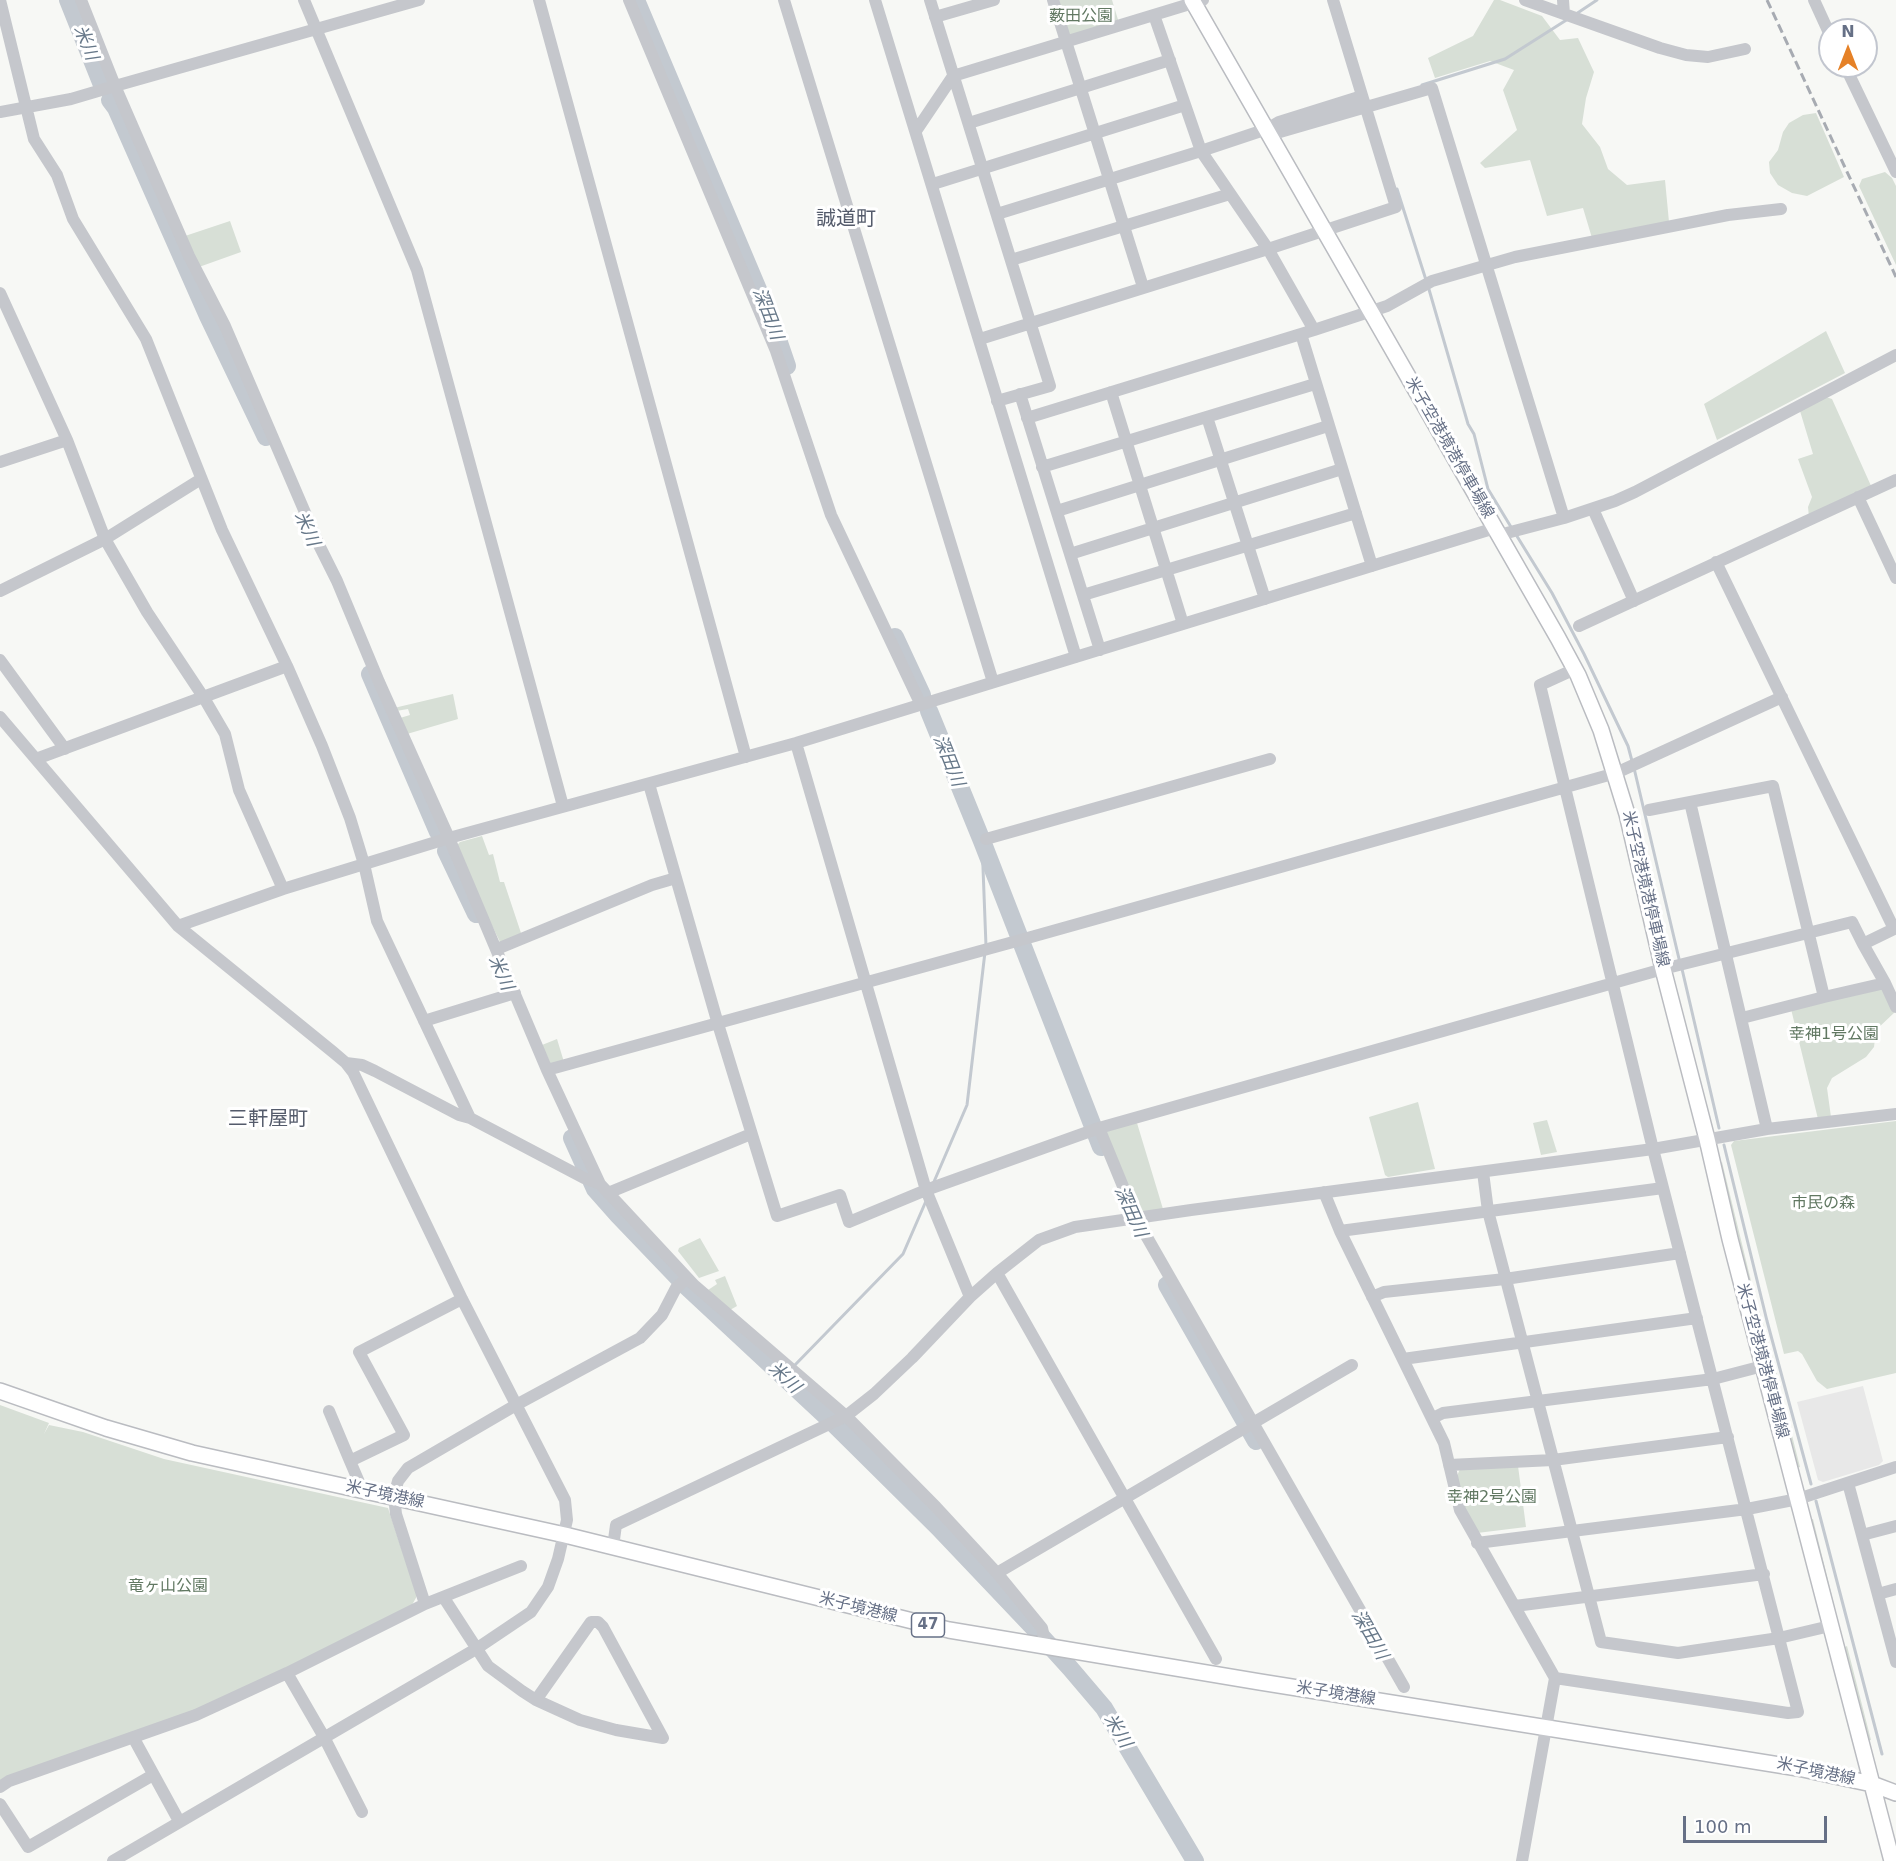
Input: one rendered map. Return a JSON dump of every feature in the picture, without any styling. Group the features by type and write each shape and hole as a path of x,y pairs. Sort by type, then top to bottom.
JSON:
{"main road":[{"name":"米子空港境港停車場線","path":"1196,1 1324,231 1575,669 1601,730 1628,814 1663,969 1730,1239 1892,1861"},
{"name":"米子境港線","path":"0,1390 106,1428 192,1454 362,1489 565,1535 950,1630 1798,1768 1872,1784 1896,1793"},
{"name":"米子境港線","path":"1872,1784 1896,1785"}],"street":[{"path":"0,0 33,139 57,175 73,219 146,339 222,530 287,666 334,777 364,864 377,921 470,1118"},
{"path":"81,0 189,256 225,326 548,1070 604,1189 687,1278 846,1416 936,1507 997,1573 1042,1628 1046,1647"},
{"path":"304,0 417,270 563,806"},
{"path":"0,112 71,99 419,0"},
{"path":"539,0 746,757"},
{"path":"629,0 776,351 831,515 921,705"},
{"path":"783,0 993,682"},
{"path":"875,0 1076,657"},
{"path":"930,0 1050,386 997,401"},
{"path":"935,17 994,0"},
{"path":"1053,0 1143,287"},
{"path":"980,339 1396,207 1333,0"},
{"path":"1525,0 1686,55 1708,57 1744,49"},
{"path":"1563,0 1564,14"},
{"path":"1814,0 1822,18"},
{"path":"916,131 953,76 1196,1"},
{"path":"1155,15 1201,151 1269,249 1314,330"},
{"path":"969,123 1170,60"},
{"path":"1851,78 1896,172"},
{"path":"997,214 1201,151 1267,129 1279,122 1363,101 1432,88 1564,518"},
{"path":"933,184 1185,105"},
{"path":"1011,260 1230,194"},
{"path":"1027,418 1371,312 1387,306 1432,281 1515,257 1728,216 1781,209"},
{"path":"0,293 67,440 105,539 147,612 225,734 239,790 283,889"},
{"path":"1300,334 1372,566"},
{"path":"178,926 283,889 449,838 796,743 1372,566 1497,531 1564,518 1593,509 1645,488 1896,355"},
{"path":"1042,467 1315,384"},
{"path":"1111,392 1183,624"},
{"path":"1020,394 1100,650"},
{"path":"1207,417 1265,599"},
{"path":"1057,511 1328,426"},
{"path":"0,462 67,440"},
{"path":"1070,554 1342,469"},
{"path":"0,591 105,539 201,479"},
{"path":"1579,626 1896,480"},
{"path":"1858,497 1896,579"},
{"path":"1593,509 1634,601"},
{"path":"1083,595 1356,513"},
{"path":"1716,562 1895,928 1863,944"},
{"path":"0,660 65,749"},
{"path":"36,759 287,666"},
{"path":"1555,1678 1788,1713 1798,1712 1653,1149 1540,685 1575,669"},
{"path":"548,1070 1616,773 1782,697"},
{"path":"0,717 178,926 346,1063 353,1072 462,1299 566,1500 565,1535 548,1587 531,1612 476,1648 113,1861"},
{"path":"796,743 926,1190 970,1297"},
{"path":"986,839 1270,759"},
{"path":"649,784 718,1024 777,1216 840,1195 849,1222 926,1190 1099,1128 1663,969 1852,922 1896,1007"},
{"path":"1649,810 1773,786 1824,997"},
{"path":"1690,802 1767,1129"},
{"path":"497,949 652,885 676,878"},
{"path":"1742,1018 1885,983"},
{"path":"424,1021 515,993"},
{"path":"346,1063 362,1065 459,1115 470,1118 604,1189 751,1134"},
{"path":"613,1547 616,1525 846,1416 874,1394 970,1297 997,1273 1039,1240 1075,1227 1653,1149 1767,1129 1896,1114"},
{"path":"1099,1128 1136,1218 1404,1687"},
{"path":"1483,1172 1488,1210 1505,1279 1524,1342 1601,1642 1678,1653 1779,1638 1830,1626"},
{"path":"1340,1231 1663,1188"},
{"path":"1324,1192 1340,1231 1444,1443 1460,1510 1555,1678 1522,1861"},
{"path":"1372,1297 1384,1292 1505,1279 1680,1253"},
{"path":"997,1273 1216,1659"},
{"path":"425,1604 396,1514 394,1496 398,1481 408,1467 640,1338 662,1315 676,1288 687,1278"},
{"path":"350,1461 404,1435 359,1352 462,1299"},
{"path":"1403,1359 1697,1317"},
{"path":"997,1573 1352,1365"},
{"path":"1432,1418 1443,1413 1713,1379 1763,1366"},
{"path":"329,1411 362,1489"},
{"path":"1449,1465 1553,1460 1728,1437"},
{"path":"1477,1543 1747,1509 1798,1499 1896,1467"},
{"path":"1848,1483 1895,1656"},
{"path":"1862,1535 1896,1526"},
{"path":"0,1787 9,1781 196,1714 287,1673 425,1604 521,1566"},
{"path":"1515,1606 1764,1574"},
{"path":"1878,1594 1896,1589"},
{"path":"444,1598 488,1666 536,1700 580,1720 616,1730 663,1738 603,1627 597,1622 591,1622 536,1700"},
{"path":"287,1673 324,1737 362,1812"},
{"path":"133,1737 179,1821"},
{"path":"0,1804 28,1847 153,1775"}],"shaded area":[{"path":"1863,1386 1883,1461 1879,1465 1823,1482 1818,1480 1797,1402"}],"green space":[{"name":"薮田公園","path":"1055,0 1112,0 1119,23 1068,39"},
{"path":"1494,0 1500,0 1542,16 1560,40 1578,38 1594,72 1586,98 1582,124 1600,147 1608,169 1627,185 1665,180 1669,222 1592,238 1583,208 1547,216 1530,160 1485,168 1480,163 1517,130 1503,90 1514,70 1490,61 1435,78 1428,58 1473,36"},
{"path":"1816,113 1844,177 1807,196 1792,193 1778,185 1770,173 1769,162 1778,150 1783,132 1789,123 1803,115"},
{"path":"1885,172 1896,186 1896,265 1859,186 1862,179"},
{"path":"230,221 241,252 199,267 185,236"},
{"path":"1826,331 1845,373 1717,440 1704,404"},
{"path":"1826,397 1832,399 1872,488 1809,517 1808,507 1812,497 1798,459 1813,454 1800,411"},
{"path":"453,694 458,719 407,734 400,718 410,715 408,709 396,711 394,708"},
{"path":"482,836 489,855 493,854 500,882 504,882 522,936 501,944 465,870 457,845 460,842"},
{"name":"幸神1号公園","path":"1878,987 1885,990 1895,1012 1876,1030 1874,1047 1866,1057 1832,1078 1827,1088 1831,1117 1818,1119 1791,1009"},
{"path":"557,1039 564,1062 551,1065 542,1045"},
{"path":"1418,1102 1435,1169 1388,1177 1385,1175 1369,1117"},
{"path":"1547,1120 1557,1152 1541,1155 1533,1123"},
{"name":"市民の森","path":"1896,1121 1896,1373 1827,1389 1817,1381 1802,1354 1798,1351 1784,1354 1731,1145 1734,1141"},
{"path":"1137,1123 1163,1209 1136,1213 1105,1131"},
{"path":"1722,1162 1753,1289 1748,1286 1719,1165"},
{"path":"700,1238 719,1271 699,1278 678,1251 679,1248"},
{"path":"725,1276 737,1306 730,1310 708,1290 717,1284 715,1280"},
{"path":"1757,1302 1777,1374 1773,1373 1754,1304"},
{"path":"1783,1400 1800,1467 1797,1468 1781,1402"},
{"name":"竜ヶ山公園","path":"0,1405 49,1423 44,1434 49,1425 83,1432 164,1459 388,1508 417,1596 412,1605 287,1668 186,1714 0,1785"},
{"name":"幸神2号公園","path":"1518,1466 1526,1527 1477,1533 1463,1510 1457,1476 1460,1469"},
{"path":"1813,1519 1842,1637 1839,1634 1810,1520"},
{"path":"1847,1646 1871,1740 1867,1741 1843,1648"}],"waterway":[{"name":"米川","path":"68,0 102,85"},
{"name":"深田川","path":"636,0 773,325 787,366"},
{"path":"1576,14 1597,0"},
{"path":"1422,85 1505,59 1568,19"},
{"name":"米川","path":"110,100 116,108 208,316 266,437"},
{"path":"1397,189 1426,280"},
{"path":"1428,286 1468,424 1474,434 1488,489 1511,527"},
{"path":"1515,533 1552,593 1584,654 1628,746 1632,761"},
{"name":"深田川","path":"895,637 922,695"},
{"name":"米川","path":"370,674 438,832"},
{"name":"深田川","path":"929,711 1101,1147"},
{"path":"1634,768 1680,963"},
{"path":"982,842 986,946"},
{"name":"米川","path":"446,851 476,914"},
{"path":"933,1184 967,1105 985,952"},
{"path":"1682,969 1719,1128"},
{"name":"米川","path":"572,1138 595,1189 618,1215 687,1287 832,1422 938,1527 1070,1668 1104,1708 1195,1861"},
{"path":"1724,1145 1767,1321 1811,1484"},
{"path":"793,1367 903,1254 926,1201"},
{"name":"深田川","path":"1167,1285 1256,1441"},
{"path":"1816,1501 1882,1754"}],"railway":[{"path":"1767,0 1896,277"}],"district":[{"name":"誠道町","path":"846,220"},
{"name":"三軒屋町","path":"268,1120"}]}
